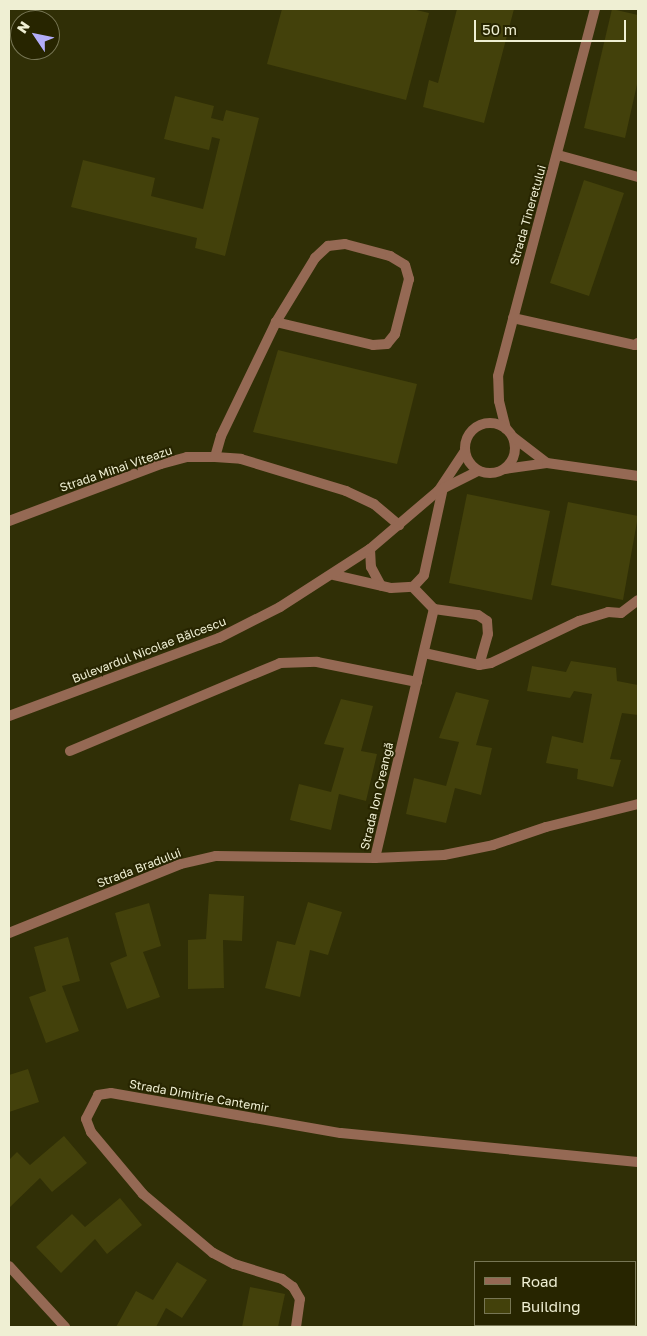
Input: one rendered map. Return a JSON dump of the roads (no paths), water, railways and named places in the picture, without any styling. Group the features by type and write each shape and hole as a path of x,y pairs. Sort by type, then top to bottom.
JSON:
{"street":[{"name":"Strada Tineretului","path":"510,433 499,401 498,376 558,155 595,9"},
{"path":"558,155 638,177"},
{"path":"215,457 276,322 315,258 328,246 345,244 390,256 405,265 409,279 395,334 387,344 373,345 276,322"},
{"path":"513,318 635,345 638,343"},
{"path":"547,462 510,433 492,423 478,426 468,437 465,451 471,464 478,471 491,474 505,469 547,462 638,476"},
{"path":"505,469 514,457 510,433"},
{"name":"Bulevardul Nicolae Bălcescu","path":"441,489 465,451"},
{"name":"Strada Mihai Viteazu","path":"9,521 161,464 186,458 215,457 241,459 346,490 374,504 399,525"},
{"name":"Bulevardul Nicolae Bălcescu","path":"9,716 219,638 334,575 370,549 441,489 478,471"},
{"path":"413,587 424,575 441,489"},
{"path":"370,549 371,567 381,586"},
{"path":"334,575 381,586 413,587 434,609 478,615 487,621 488,634 479,664"},
{"path":"424,653 479,664 491,663 578,621 608,612 621,612 638,600"},
{"name":"Strada Ion Creangă","path":"434,609 375,858 444,855 493,845 546,827 638,804"},
{"path":"70,751 280,663 317,662 417,682"},
{"name":"Strada Bradului","path":"9,933 181,864 216,856 375,858"},
{"name":"Strada Dimitrie Cantemir","path":"296,1327 300,1299 293,1287 282,1279 234,1264 213,1253 192,1238 137,1187 91,1132 86,1119 98,1095 111,1093 341,1133 638,1162"},
{"path":"9,1266 65,1327"}]}
